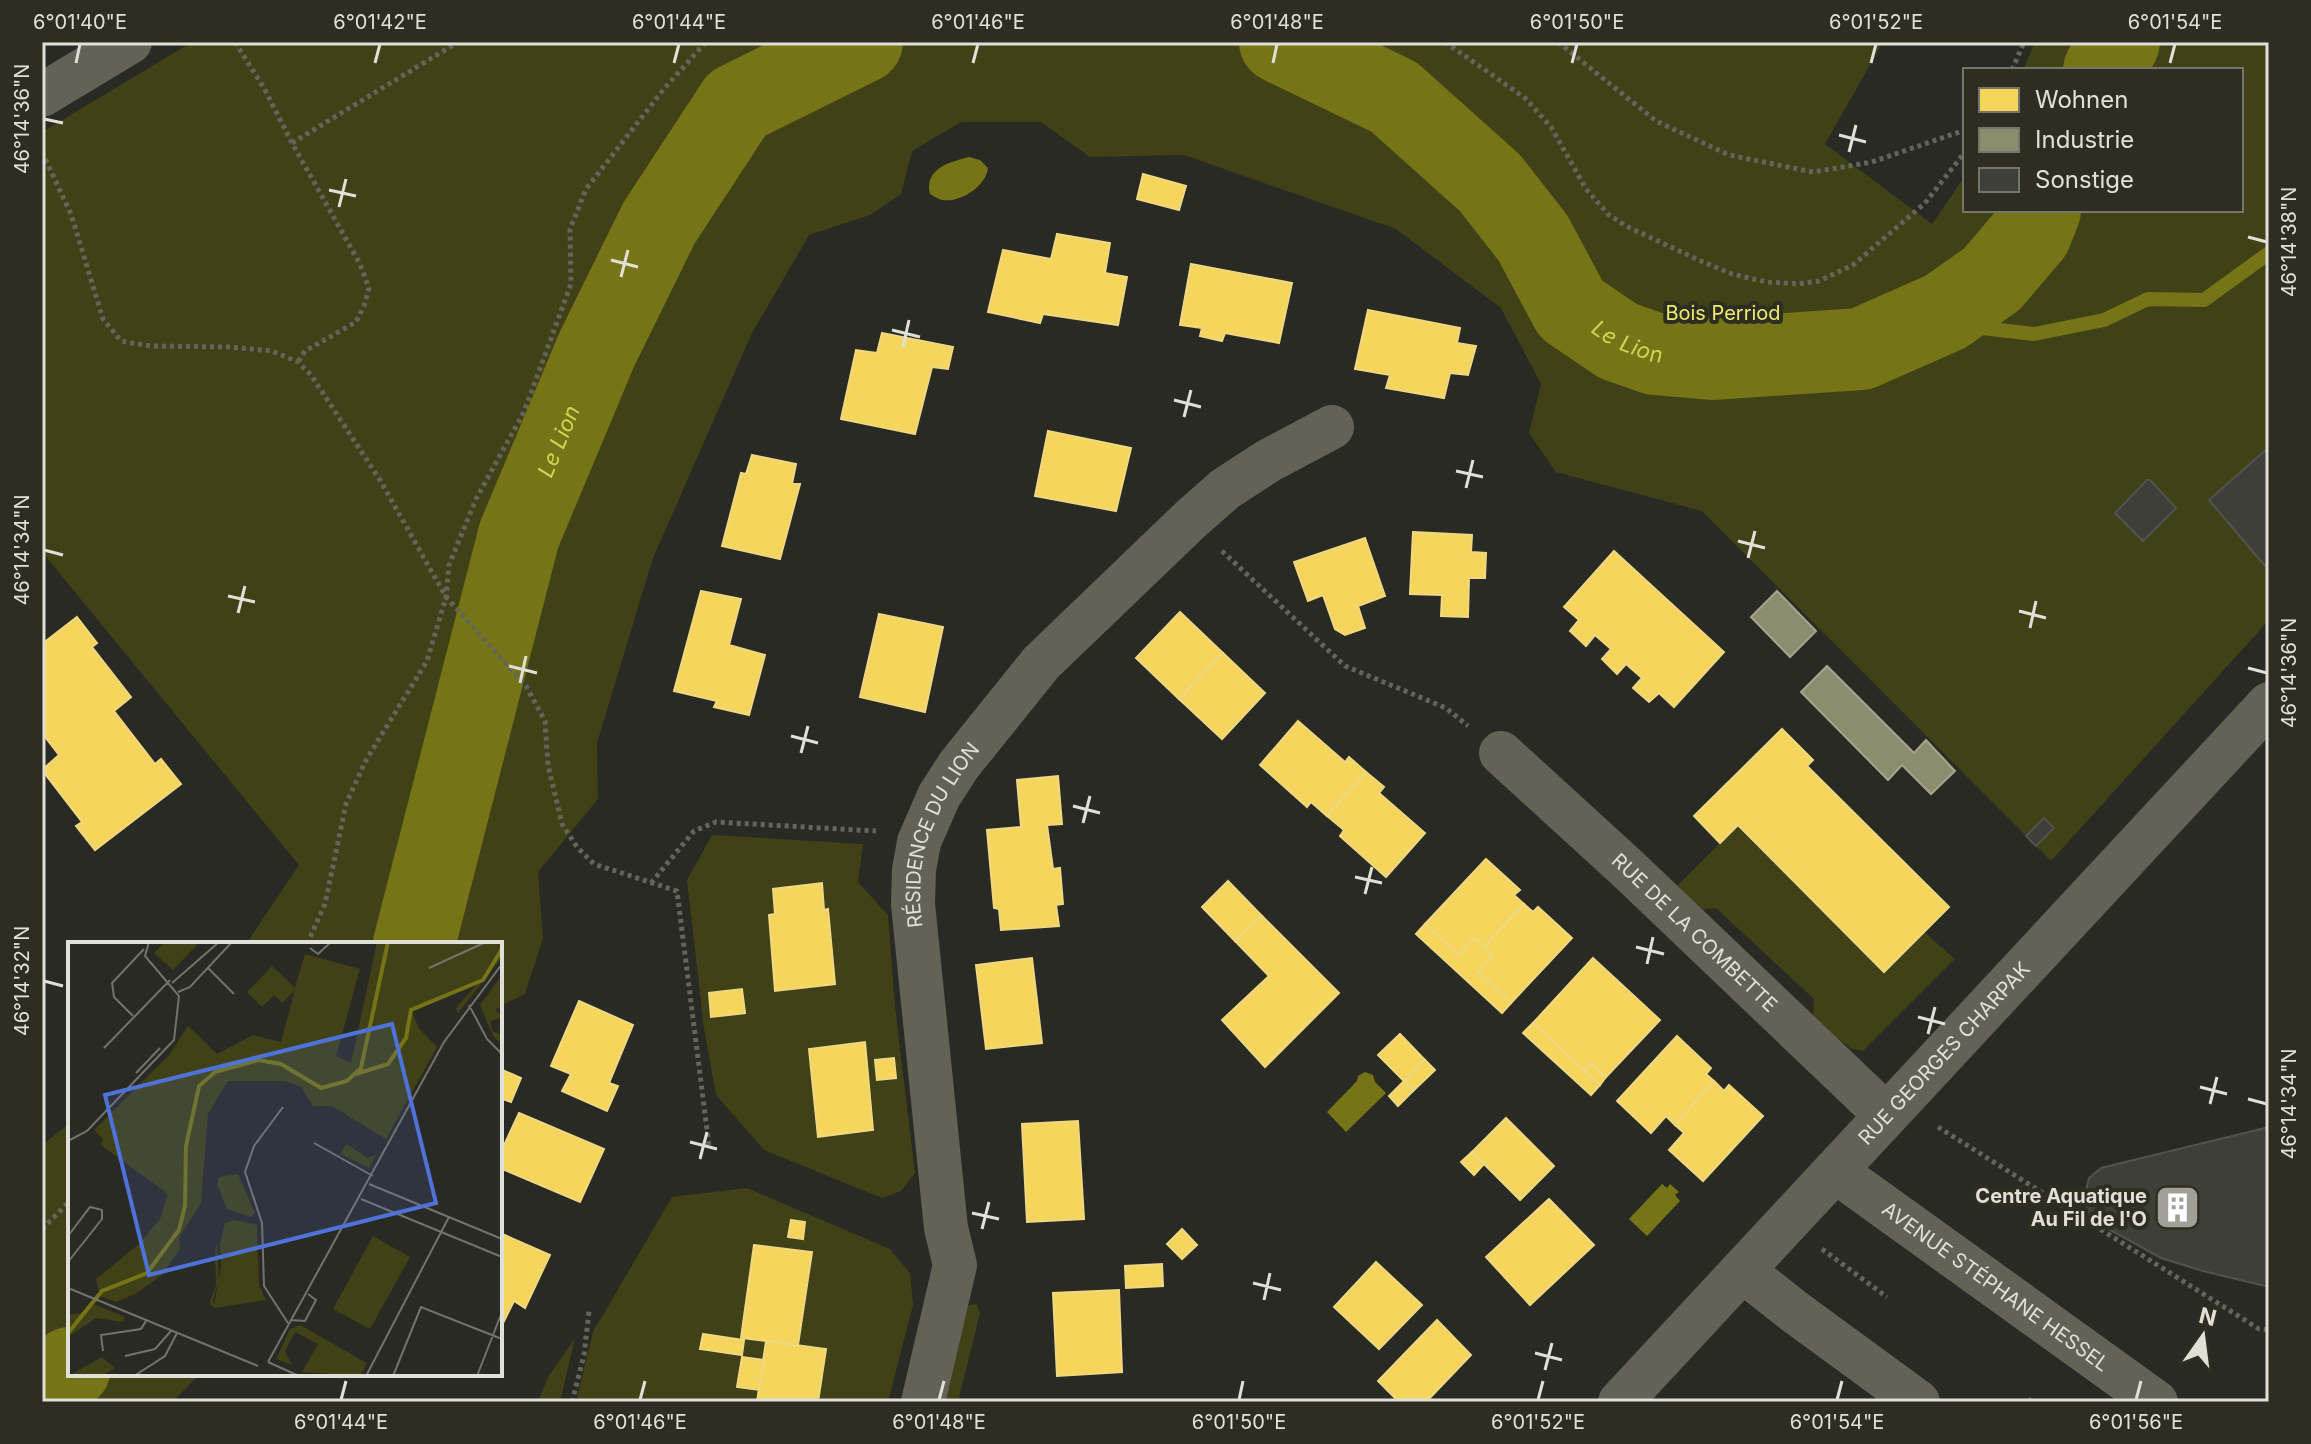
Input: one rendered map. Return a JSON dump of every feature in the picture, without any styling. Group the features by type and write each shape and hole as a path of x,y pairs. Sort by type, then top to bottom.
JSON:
{"street":[{"path":"42,95 130,42"},
{"name":"RÉSIDENCE DU LION","path":"923,1402 955,1265 946,1228 913,904 919,842 939,796 952,776 1041,663 1225,489 1268,461 1332,427"},
{"name":"RUE GEORGES CHARPAK","path":"1620,1402 2269,704"},
{"name":"RUE DE LA COMBETTE","path":"1501,753 1628,869 1886,1115"},
{"name":"AVENUE STÉPHANE HESSEL","path":"1835,1171 2156,1402"},
{"path":"1743,1271 1918,1402"}],"path":[{"path":"235,42 264,88 360,264 369,288 356,322 305,351 298,362"},
{"path":"292,143 458,42"},
{"path":"308,942 325,904 346,804 366,760 427,661 446,597 449,565 476,499 524,412 571,284 570,229 586,189 663,90 706,42"},
{"path":"1445,42 1525,98 1551,127 1586,189 1609,215 1703,262 1732,274 1766,282 1798,284 1819,281 1853,265 1925,203 1963,155"},
{"path":"1558,42 1656,121 1729,155 1813,172 1872,162 1963,131"},
{"path":"2013,68 2024,42"},
{"path":"42,152 71,214 103,319 121,341 150,346 272,351 298,362 311,375 380,480 446,597 526,686 545,721 548,765 562,824 577,847 594,864 677,891 709,1146"},
{"path":"1191,519 1345,666 1446,708 1501,753"},
{"path":"651,883 694,831 716,822 880,831 919,842"},
{"path":"1934,1124 2259,1329 2269,1330"},
{"path":"42,1229 68,1203"},
{"path":"572,1402 584,1355 589,1311"}],"green space":[{"name":"Bois Perriod","path":"192,42 1883,42 1825,144 1932,224 1963,179 1963,212 2243,212 2243,68 2024,68 2035,42 2269,42 2269,620 2051,861 1702,511 1556,472 1529,433 1541,384 1501,308 1396,229 1184,155 1090,157 1041,122 961,122 912,151 901,194 870,215 809,235 752,333 653,558 597,743 598,799 538,872 543,938 525,994 502,1005 502,942 247,942 299,865 42,552 42,132"},
{"path":"1738,825 1884,972 1924,932 1955,959 1863,1051 1850,1048 1813,1019 1814,999 1716,908 1694,911 1672,891"},
{"path":"712,835 863,844 858,882 888,915 895,1007 915,1173 901,1191 882,1198 764,1150 716,1095 704,1028 687,880"},
{"path":"68,1125 68,1376 198,1376 172,1402 42,1402 42,1145"},
{"path":"747,1188 890,1249 910,1273 913,1305 888,1402 576,1402 593,1332 672,1197"},
{"path":"976,1304 980,1313 958,1402 944,1402 967,1307"},
{"path":"575,1338 560,1402 538,1402 548,1377"}],"shaded area":[{"path":"969,157 980,160 988,168 978,187 957,199 940,200 930,194 929,185 934,173 946,164"},
{"path":"1365,1072 1373,1075 1375,1082 1386,1093 1346,1132 1327,1112"},
{"path":"1662,1184 1667,1188 1670,1184 1679,1192 1675,1195 1680,1201 1647,1236 1629,1219"}],"building: Wohnen":[{"path":"1143,174 1186,186 1179,210 1137,199"},
{"path":"1057,234 1110,243 1105,273 1127,277 1118,325 1043,314 1040,323 988,312 1003,250 1051,259"},
{"path":"1191,264 1292,283 1279,343 1225,333 1222,341 1200,336 1202,328 1180,325"},
{"path":"1368,310 1460,328 1457,343 1476,346 1468,375 1450,373 1444,398 1386,388 1390,375 1355,369"},
{"path":"882,333 953,347 948,369 932,367 915,434 841,419 856,350 877,353"},
{"path":"1048,431 1131,448 1116,511 1035,496"},
{"path":"752,455 796,464 792,484 800,484 780,559 722,546 741,473 746,474"},
{"path":"1413,532 1472,535 1471,552 1486,553 1485,578 1469,578 1468,617 1441,616 1442,595 1410,594"},
{"path":"1365,538 1385,596 1358,606 1365,628 1345,635 1335,629 1323,595 1308,601 1294,562"},
{"path":"1614,551 1724,652 1674,707 1659,693 1649,702 1633,688 1642,678 1626,664 1617,674 1602,659 1611,649 1595,635 1586,646 1570,631 1579,620 1564,607"},
{"path":"701,591 741,599 729,645 765,655 749,715 714,707 717,701 674,691"},
{"path":"1180,612 1223,653 1179,699 1136,658"},
{"path":"879,614 943,627 925,712 860,697"},
{"path":"77,617 97,643 92,647 131,697 114,711 155,764 161,759 181,784 95,850 76,826 82,822 42,770 59,755 42,733 42,644"},
{"path":"1223,653 1265,693 1222,739 1179,699"},
{"path":"1298,721 1345,762 1349,757 1366,772 1327,816 1311,802 1307,807 1260,765"},
{"path":"1782,729 1813,760 1807,766 1949,907 1884,972 1738,825 1720,843 1694,816"},
{"path":"1366,772 1384,787 1379,793 1425,833 1386,877 1340,836 1344,830 1327,816"},
{"path":"1058,776 1062,824 1047,825 1053,869 1060,868 1063,904 1056,905 1059,926 1001,930 999,909 994,908 987,830 1021,827 1017,780"},
{"path":"1486,859 1520,890 1514,895 1524,904 1484,947 1474,938 1459,955 1425,924"},
{"path":"1228,881 1262,916 1235,941 1202,907"},
{"path":"822,883 824,910 828,909 835,984 775,991 769,915 775,914 773,889"},
{"path":"1524,904 1533,912 1538,907 1572,938 1511,1003 1478,972 1493,955 1484,947"},
{"path":"1262,916 1339,993 1265,1067 1222,1020 1269,976 1235,941"},
{"path":"1425,924 1459,955 1474,938 1493,955 1478,972 1511,1003 1502,1013 1416,934"},
{"path":"1032,958 1042,1043 986,1049 976,965"},
{"path":"1593,958 1660,1020 1606,1077 1590,1063 1584,1070 1533,1023"},
{"path":"742,989 745,1013 711,1017 709,993"},
{"path":"579,1001 633,1025 609,1083 618,1086 607,1111 562,1091 571,1074 551,1066"},
{"path":"1533,1023 1600,1085 1591,1095 1523,1033"},
{"path":"1400,1034 1425,1060 1404,1081 1378,1055"},
{"path":"1677,1036 1711,1068 1706,1074 1714,1081 1675,1125 1666,1116 1651,1133 1617,1101"},
{"path":"865,1042 873,1130 818,1137 809,1049"},
{"path":"894,1058 896,1078 877,1080 875,1060"},
{"path":"1425,1060 1435,1070 1413,1091 1404,1081"},
{"path":"1590,1063 1606,1077 1600,1085 1584,1070"},
{"path":"502,1070 521,1078 511,1102 502,1099"},
{"path":"1404,1081 1413,1091 1398,1106 1389,1096"},
{"path":"1714,1081 1724,1091 1729,1085 1763,1116 1703,1181 1669,1150 1684,1133 1675,1125"},
{"path":"519,1113 604,1149 580,1202 502,1169 502,1150"},
{"path":"1506,1118 1554,1166 1520,1200 1472,1152"},
{"path":"1078,1121 1084,1219 1027,1222 1022,1124"},
{"path":"1472,1152 1484,1164 1474,1175 1461,1162"},
{"path":"1549,1199 1594,1245 1530,1305 1486,1257"},
{"path":"791,1220 805,1222 803,1239 788,1237"},
{"path":"1182,1229 1197,1245 1182,1259 1167,1244"},
{"path":"502,1234 550,1255 525,1308 514,1301 502,1325"},
{"path":"754,1245 812,1252 798,1345 741,1338"},
{"path":"1376,1262 1422,1305 1379,1349 1334,1307"},
{"path":"1162,1264 1163,1286 1126,1288 1125,1266"},
{"path":"1119,1290 1122,1372 1057,1376 1053,1293"},
{"path":"1437,1320 1471,1355 1426,1402 1399,1402 1378,1381"},
{"path":"703,1334 744,1340 742,1355 700,1349"},
{"path":"766,1341 826,1349 818,1402 757,1402"},
{"path":"742,1357 764,1360 759,1390 737,1387"}],"building: Industrie":[{"path":"1777,591 1816,631 1790,657 1751,617"},
{"path":"1827,666 1914,753 1926,740 1955,771 1931,794 1902,765 1888,780 1801,692"}],"building: Sonstige":[{"path":"2269,447 2269,562 2265,566 2209,500"},
{"path":"2147,480 2176,508 2143,541 2115,513"},
{"path":"2044,818 2054,828 2036,846 2026,836"},
{"name":"Centre Aquatique Au Fil de l'O","path":"2269,1127 2269,1287 2161,1258 2088,1215 2084,1199 2089,1178 2101,1168"}],"waterway":[{"name":"Le Lion","path":"415,942 519,535 597,349 659,223 737,104 862,42"},
{"name":"Le Lion","path":"1280,42 1394,97 1490,183 1533,238 1571,309 1618,341 1655,354 1712,359 1861,349 1945,312 1992,279 2031,233 2039,212"},
{"name":"Le Lion","path":"2105,68 2119,42"},
{"path":"1945,312 1982,328 2034,334 2104,320 2148,299 2204,300 2269,253"},
{"name":"Le Lion","path":"42,1393 68,1370"}],"place":[{"name":"Centre Aquatique Au Fil de l'O","path":"2178,1207"}]}
